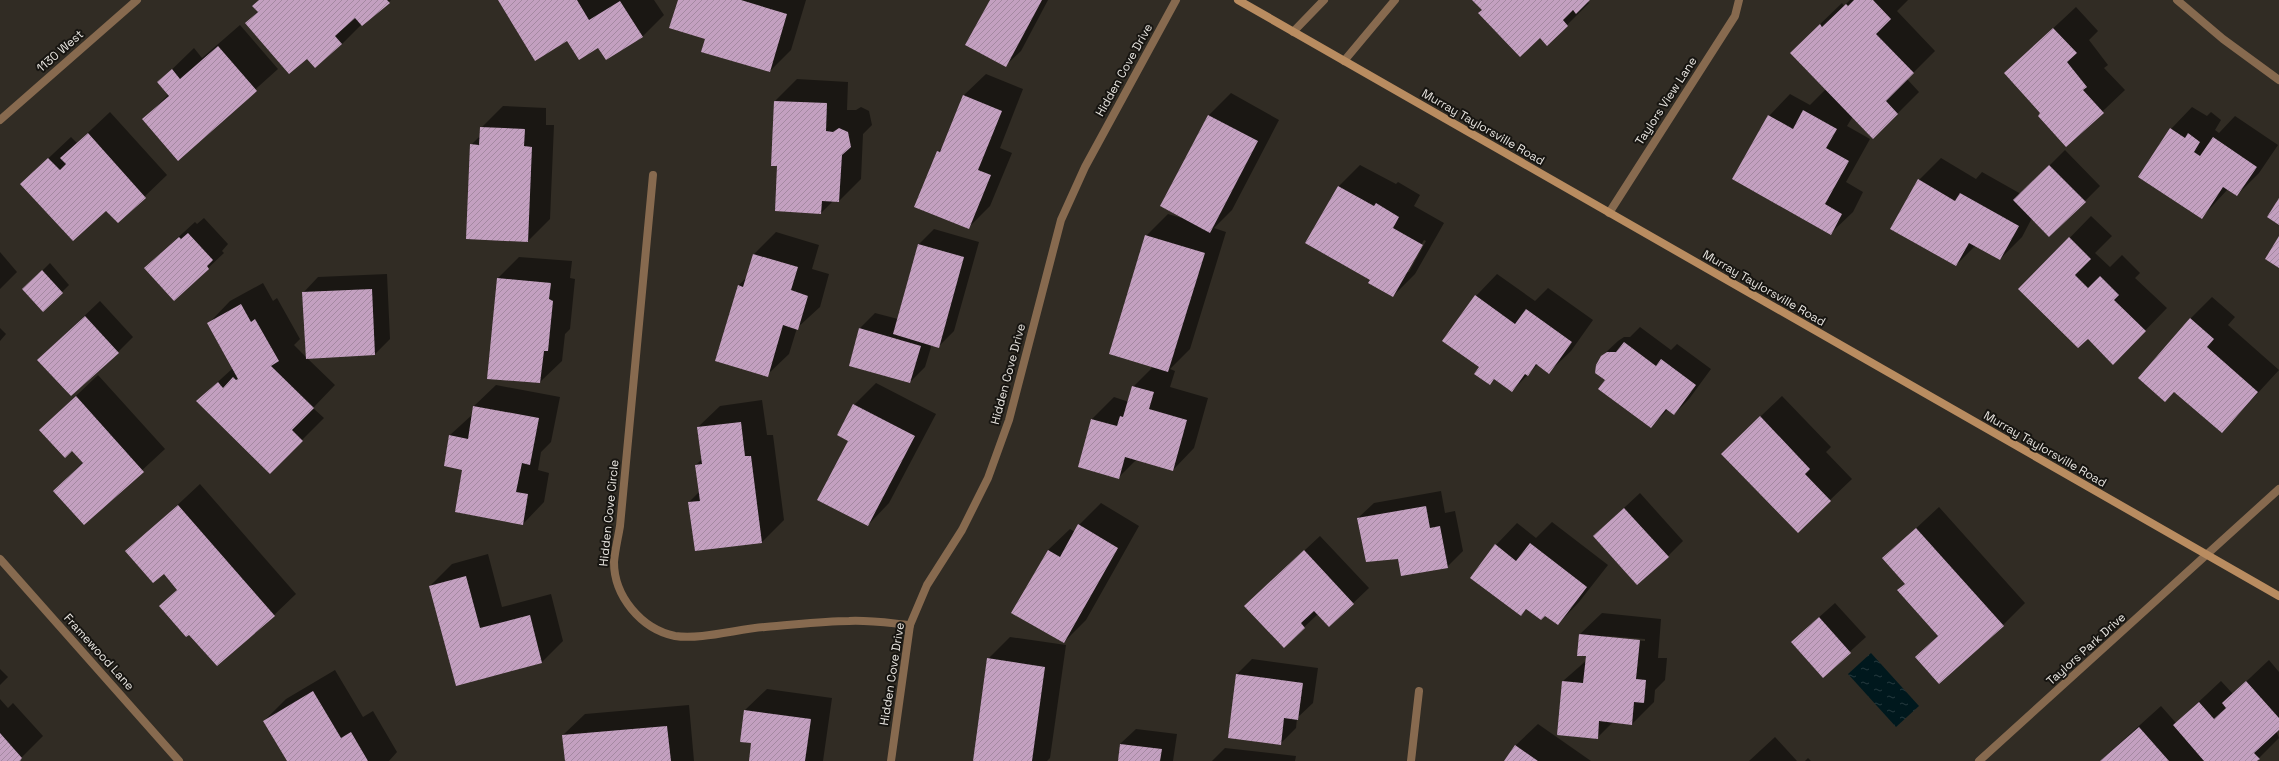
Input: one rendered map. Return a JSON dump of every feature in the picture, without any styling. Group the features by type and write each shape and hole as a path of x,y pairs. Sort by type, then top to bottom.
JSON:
{"street":[{"name":"1130 West","path":"0,120 137,0"},
{"name":"Hidden Cove Drive","path":"891,761 910,625 927,585 962,530 993,463 1009,420 1061,220 1085,167 1176,0"},
{"name":"Murray Taylorsville Road","path":"1238,0 2279,596"},
{"path":"1293,32 1324,0"},
{"path":"1344,61 1396,0"},
{"name":"Taylors View Lane","path":"1609,213 1735,16 1739,0"},
{"path":"2177,0 2223,39 2279,80"},
{"name":"Hidden Cove Circle","path":"653,176 621,518 614,562 616,578 628,606 641,619 657,630 675,636 694,636 738,629 848,620 910,625"},
{"name":"Taylors Park Drive","path":"1979,761 2208,555 2279,489"},
{"name":"Framewood Lane","path":"0,559 179,761"},
{"path":"1411,761 1420,691"}],"water":[{"path":"1871,653 1919,706 1896,727 1848,674"}],"building":[{"path":"259,0 387,0 390,3 362,26 355,18 335,36 342,44 315,68 307,59 289,74 245,23 258,12 252,6"},
{"path":"498,0 577,0 589,20 620,1 643,37 606,60 598,48 579,60 567,41 535,61"},
{"path":"678,0 741,0 787,14 770,72 701,52 705,39 669,28"},
{"path":"990,0 1042,0 1006,67 965,45"},
{"path":"1472,0 1590,0 1576,14 1573,10 1563,20 1568,26 1547,46 1540,38 1520,57 1478,13 1482,10"},
{"path":"1854,0 1873,0 1891,19 1876,34 1914,73 1886,101 1898,114 1873,139 1790,53 1820,24 1822,27 1846,4 1848,6"},
{"path":"2053,28 2077,53 2067,62 2087,87 2083,90 2104,113 2066,147 2038,116 2040,113 2004,73"},
{"path":"218,46 257,91 178,161 142,119 169,96 157,82 172,69 180,79"},
{"path":"963,95 1002,111 978,170 991,175 969,229 914,207 937,151 940,152"},
{"path":"774,101 827,103 826,131 833,132 839,128 848,132 851,147 842,155 839,202 822,201 821,214 775,211 777,166 771,166"},
{"path":"1803,110 1837,129 1826,148 1849,161 1825,204 1842,214 1831,235 1732,179 1768,115 1793,129"},
{"path":"1208,115 1258,141 1210,233 1160,206"},
{"path":"480,127 525,129 524,146 532,147 528,242 466,239 470,144 479,145"},
{"path":"2170,128 2185,138 2188,133 2200,142 2194,152 2200,156 2213,137 2257,167 2237,196 2223,187 2202,219 2138,177"},
{"path":"88,133 146,198 118,223 106,211 73,241 20,184 48,158 60,170 66,164 60,158"},
{"path":"2049,165 2086,202 2049,237 2013,200"},
{"path":"1918,179 1955,201 1960,193 2019,226 2000,260 1969,243 1956,266 1890,229"},
{"path":"1338,186 1374,206 1376,203 1399,217 1393,228 1423,245 1393,297 1368,283 1370,280 1305,243"},
{"path":"2279,198 2279,225 2267,217"},
{"path":"188,233 213,260 207,266 209,269 174,301 144,268 179,237 181,239"},
{"path":"1145,235 1205,253 1168,372 1109,354"},
{"path":"2279,236 2279,268 2265,259"},
{"path":"2069,237 2091,259 2075,275 2088,288 2100,276 2119,295 2114,300 2146,331 2113,365 2088,339 2078,348 2018,289"},
{"path":"918,244 964,257 939,348 893,334"},
{"path":"753,254 798,267 791,290 808,296 798,330 783,325 768,377 715,361 738,285 743,287"},
{"path":"42,270 63,293 43,312 22,289"},
{"path":"497,278 551,283 549,299 553,301 548,351 544,351 540,383 487,379"},
{"path":"372,289 375,355 306,359 302,292"},
{"path":"1475,295 1515,324 1526,309 1572,342 1549,374 1536,364 1528,376 1525,374 1512,392 1494,379 1490,385 1474,374 1479,367 1442,341"},
{"path":"241,304 251,322 255,319 279,361 271,366 314,408 292,430 303,441 270,474 196,401 218,382 223,388 233,377 236,380 238,379 207,323"},
{"path":"85,316 119,353 71,396 37,360"},
{"path":"2190,318 2214,339 2207,347 2258,392 2222,433 2174,392 2165,402 2138,378"},
{"path":"859,328 921,346 910,383 849,366"},
{"path":"1624,342 1656,366 1661,359 1696,385 1674,415 1666,409 1651,428 1598,389 1605,380 1595,373 1596,365 1601,356 1607,352 1616,352"},
{"path":"1132,386 1154,392 1149,409 1187,420 1173,471 1125,457 1119,479 1078,467 1091,419 1117,426 1120,416 1123,417"},
{"path":"76,396 144,472 84,525 53,491 83,463 72,451 65,458 39,430"},
{"path":"853,404 915,436 868,526 817,500 848,441 837,435"},
{"path":"473,406 539,418 530,465 522,463 516,492 528,494 523,525 455,512 462,470 444,466 449,435 468,439"},
{"path":"1760,416 1810,469 1805,474 1831,501 1798,533 1721,454"},
{"path":"741,422 745,456 751,456 762,543 695,551 688,502 700,501 695,465 702,464 697,427"},
{"path":"178,505 275,616 217,666 189,635 186,637 159,606 177,590 164,574 153,583 125,551"},
{"path":"1426,506 1430,528 1440,526 1448,568 1401,576 1398,559 1366,562 1357,518"},
{"path":"1624,508 1669,557 1637,585 1593,536"},
{"path":"1078,524 1118,548 1064,643 1011,613 1048,550 1060,557"},
{"path":"1916,528 2004,626 1939,684 1915,657 1938,636 1897,590 1905,584 1882,558"},
{"path":"1530,543 1587,587 1558,625 1545,616 1541,620 1526,609 1521,616 1470,578 1495,544 1516,561"},
{"path":"1304,550 1354,604 1329,627 1314,611 1301,623 1305,628 1284,648 1244,606"},
{"path":"466,576 480,628 530,615 542,663 456,686 429,586"},
{"path":"1819,617 1851,653 1823,678 1791,642"},
{"path":"1579,634 1640,640 1636,679 1646,680 1644,703 1634,702 1632,725 1599,721 1598,739 1557,735 1562,681 1583,683 1586,656 1577,656"},
{"path":"987,658 1045,667 1032,761 973,761"},
{"path":"1236,674 1303,683 1298,720 1284,718 1281,745 1228,738"},
{"path":"2246,681 2279,718 2279,730 2254,753 2260,759 2257,761 2204,761 2173,725 2199,702 2214,719 2226,708 2222,703"},
{"path":"313,691 341,738 351,732 368,761 287,761 263,721"},
{"path":"744,710 811,719 805,761 749,761 751,743 740,742"},
{"path":"667,726 671,761 565,761 562,735"},
{"path":"2139,727 2169,761 2100,761"},
{"path":"0,733 22,758 20,761 0,761"},
{"path":"1120,744 1162,749 1160,761 1118,761"},
{"path":"1515,745 1538,761 1504,761"}]}
